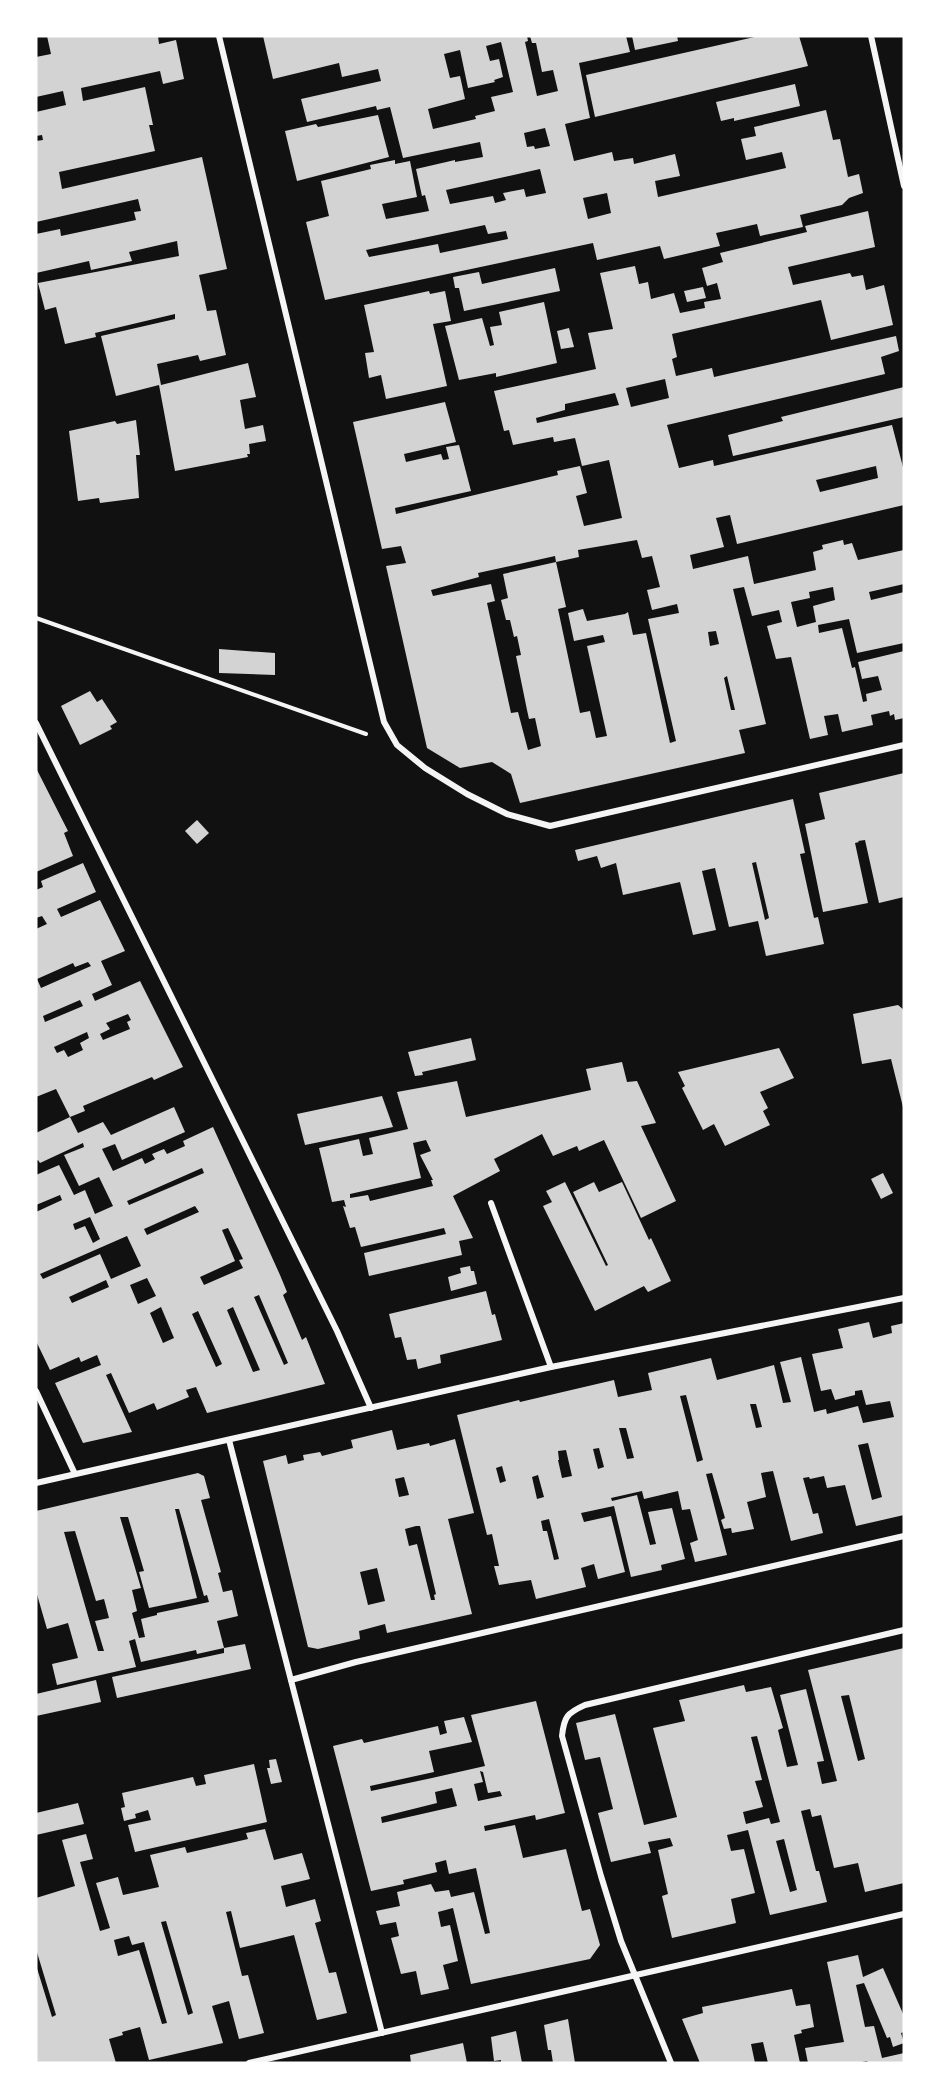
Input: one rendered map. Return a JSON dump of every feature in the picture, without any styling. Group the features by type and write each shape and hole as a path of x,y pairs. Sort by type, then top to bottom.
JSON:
{"street":[{"path":"219,36 384,722 396,745 425,768 467,794 507,814 550,826 904,745"},
{"path":"871,36 904,186"},
{"path":"36,723 338,1331 371,1408"},
{"path":"491,1203 551,1367"},
{"path":"36,1483 551,1367 904,1298"},
{"path":"36,1391 75,1474"},
{"path":"229,1440 382,2033"},
{"path":"291,1680 356,1662 904,1536"},
{"path":"671,2063 621,1941 562,1736 564,1719 573,1710 585,1706 904,1630"},
{"path":"249,2063 904,1914"}],"path":[{"path":"36,618 396,745"}],"building":[{"path":"47,36 158,36 159,44 176,40 184,79 163,84 160,71 81,88 83,101 145,87 153,125 149,125 155,151 59,172 62,189 202,157 227,269 199,275 207,311 216,310 226,355 200,361 198,355 157,364 161,385 248,363 256,397 240,400 245,429 263,425 266,441 249,444 248,457 175,471 159,385 116,396 101,336 175,319 175,314 95,333 96,337 65,344 56,307 45,310 38,283 179,256 177,241 129,252 132,261 91,270 89,261 36,273 36,234 60,229 61,236 136,220 134,212 141,211 138,199 36,222 36,141 43,140 42,135 36,136 36,112 66,105 63,91 36,97 36,57 51,54"},
{"path":"263,36 527,36 528,41 525,42 537,96 558,91 553,70 542,72 536,43 532,43 530,36 626,36 630,52 579,63 590,118 565,124 574,161 612,152 614,161 633,158 634,164 675,154 680,176 655,181 658,197 786,168 782,152 746,160 741,139 756,136 754,127 826,110 833,140 840,139 848,177 859,174 863,193 849,198 842,205 800,215 803,227 760,236 757,224 716,233 720,246 664,259 660,246 597,260 593,243 325,300 306,222 329,216 321,181 371,169 370,165 395,160 395,164 410,161 417,197 382,204 386,219 429,211 425,195 422,196 416,169 455,160 455,162 483,157 480,142 403,158 390,107 377,110 376,106 307,122 301,99 381,81 378,69 342,77 339,63 273,79","holes":["501,42 513,92 491,97 495,111 475,116 476,119 433,129 428,109 465,99 460,76 450,78 444,54 460,50 468,88 495,82 494,80 503,77 499,59 490,61 486,46","545,128 550,146 535,149 534,146 527,147 524,133","540,169 546,193 526,197 524,189 503,193 506,200 495,203 493,196 450,204 446,190","607,193 611,213 588,219 583,198","485,225 488,234 506,231 508,239 440,253 438,244 369,257 366,250"]},
{"path":"632,36 677,36 678,41 635,50"},
{"path":"759,36 799,36 808,66 595,117 586,75"},
{"path":"795,84 800,106 734,121 734,118 721,121 716,102"},
{"path":"378,115 389,157 297,181 285,131"},
{"path":"868,211 875,247 788,267 793,285 850,273 852,277 863,275 866,290 884,285 893,325 831,340 821,300 672,334 677,357 672,359 676,376 712,368 714,377 896,336 899,351 881,357 885,374 667,425 679,468 713,460 714,466 892,425 904,471 904,505 737,544 730,515 716,518 724,547 690,555 693,569 748,556 754,584 816,570 813,552 823,549 822,545 843,540 844,545 852,543 858,560 904,550 904,584 869,592 871,600 904,592 904,643 857,653 849,619 818,625 819,633 842,628 852,668 855,667 863,702 867,701 866,694 882,690 878,676 862,679 858,662 904,651 904,718 895,720 894,714 890,716 889,711 871,715 873,725 842,732 838,714 824,716 828,735 810,739 791,657 776,659 767,626 782,622 779,610 752,616 744,587 733,589 766,724 739,730 745,753 520,803 511,774 492,762 460,768 427,748 386,566 406,563 401,546 382,549 353,422 445,402 456,442 404,454 406,462 441,454 443,460 449,459 446,447 459,445 471,491 395,508 396,514 558,475 557,471 580,466 587,493 576,496 584,526 622,518 609,460 582,466 575,438 554,442 553,437 513,445 509,430 504,431 494,391 596,369 588,333 613,329 600,273 635,266 639,284 648,282 651,299 674,293 680,313 705,308 704,302 721,299 717,283 707,286 702,268 723,262 720,253 807,232 805,226","holes":["665,379 669,398 631,407 626,388","615,393 619,405 537,423 536,418 565,410 565,404","876,466 878,478 820,492 816,480","637,540 642,558 652,556 660,587 647,590 652,610 677,604 679,613 648,619 676,741 670,743 646,633 633,635 628,612 587,621 583,609 568,613 574,641 603,635 605,642 587,646 607,736 596,738 590,711 580,713 558,609 566,607 556,562 579,557 578,550","555,556 556,562 503,574 508,598 501,600 506,620 510,620 514,637 517,636 521,655 516,656 527,710 529,719 535,718 541,746 528,750 518,712 511,713 487,603 495,601 491,584 433,596 431,590 479,577 478,573","833,587 835,600 813,606 816,622 797,627 791,602 810,598 809,592","716,631 719,644 710,646 708,632","727,676 735,710 731,710 724,678"]},
{"path":"555,268 560,291 464,311 459,288 455,288 453,277 479,272 482,284"},
{"path":"703,287 706,298 687,302 684,291"},
{"path":"429,291 430,294 445,291 451,321 433,324 447,386 386,399 381,375 369,378 365,353 374,352 364,305"},
{"path":"544,302 557,363 496,377 496,373 459,380 445,326 482,318 490,346 494,345 490,327 502,325 499,312"},
{"path":"569,328 574,347 561,349 557,331"},
{"path":"904,387 904,417 733,456 728,435 783,421 781,417"},
{"path":"136,420 140,455 136,455 139,498 100,503 99,498 78,501 69,431 115,421 117,424"},
{"path":"219,649 275,653 275,675 219,673"},
{"path":"90,691 97,702 102,699 117,722 110,726 112,729 80,745 61,706"},
{"path":"36,768 68,831 64,833 73,856 36,872"},
{"path":"904,773 904,897 879,903 865,840 858,841 855,843 868,903 823,912 805,824 825,819 819,793"},
{"path":"793,799 805,853 800,854 814,918 818,917 824,944 766,956 758,921 729,927 715,868 702,871 716,930 693,935 680,882 623,895 616,863 601,868 597,856 578,861 575,850","holes":["756,862 769,918 765,920 752,863"]},
{"path":"197,820 209,833 197,844 185,831"},
{"path":"83,863 96,892 57,909 61,917 100,900 125,951 101,961 112,985 92,994 95,1001 140,981 183,1067 154,1080 152,1077 83,1106 85,1111 70,1117 56,1089 36,1097 36,929 47,924 42,916 36,918 36,890 43,887 41,881","holes":["88,962 91,966 41,988 37,979 73,963 75,967","80,1000 83,1006 45,1022 43,1016","128,1014 131,1020 127,1022 130,1029 103,1040 100,1034 110,1029 106,1023","87,1032 89,1038 80,1043 83,1050 68,1057 64,1050 57,1053 54,1047"]},
{"path":"898,1005 904,1010 903,1107 891,1059 862,1064 853,1014"},
{"path":"471,1038 476,1060 422,1072 423,1075 415,1076 408,1052"},
{"path":"779,1048 794,1078 760,1092 768,1108 763,1111 770,1125 725,1146 714,1124 703,1130 682,1088 685,1086 678,1072"},
{"path":"622,1062 627,1082 637,1081 656,1123 641,1126 676,1201 641,1218 604,1140 579,1151 577,1146 553,1156 542,1134 494,1159 500,1171 453,1196 473,1238 459,1241 462,1255 369,1276 364,1253 446,1234 444,1228 361,1247 355,1227 350,1228 343,1206 346,1207 344,1200 332,1202 319,1148 359,1139 363,1156 373,1154 369,1138 408,1129 397,1092 457,1081 466,1117 591,1090 586,1069","holes":["426,1140 431,1151 420,1155 433,1180 431,1180 433,1186 370,1201 368,1195 350,1198 350,1194 421,1178 413,1143"]},
{"path":"382,1096 393,1127 305,1145 297,1114"},
{"path":"174,1107 185,1132 122,1160 115,1144 102,1149 113,1171 142,1158 145,1164 155,1159 152,1154 164,1149 167,1154 185,1146 183,1141 213,1127 280,1275 287,1292 283,1295 302,1340 306,1337 325,1384 207,1413 196,1387 186,1390 189,1397 157,1410 154,1403 129,1413 111,1373 106,1375 132,1432 83,1443 55,1383 101,1365 97,1355 81,1362 79,1357 50,1370 36,1341 36,1212 62,1200 60,1195 36,1205 36,1175 59,1165 74,1195 85,1190 95,1214 113,1206 99,1177 79,1186 64,1155 84,1147 83,1143 40,1163 36,1161 36,1133 70,1117 78,1133 103,1122 111,1135","holes":["202,1168 204,1173 129,1205 127,1201","195,1206 199,1212 147,1235 144,1229","90,1217 100,1239 93,1243 85,1226 75,1230 73,1224","228,1228 243,1259 239,1260 243,1268 204,1285 200,1277 235,1261 222,1230","127,1236 141,1266 111,1279 100,1254 43,1279 40,1274","147,1278 156,1296 138,1304 130,1285","106,1280 109,1287 72,1303 69,1297","259,1295 288,1363 284,1365 254,1297","161,1307 174,1338 163,1343 150,1313","233,1307 260,1370 253,1372 227,1310","198,1311 222,1364 216,1367 192,1314"]},
{"path":"883,1173 893,1193 881,1199 871,1179"},
{"path":"565,1182 606,1266 608,1265 573,1192 594,1182 599,1192 622,1182 671,1281 648,1292 644,1286 595,1311 543,1206 552,1202 546,1191"},
{"path":"470,1266 471,1271 474,1271 477,1284 451,1291 448,1277 461,1273 460,1268"},
{"path":"486,1291 502,1340 440,1355 441,1363 418,1369 416,1359 407,1360 401,1337 395,1338 389,1314"},
{"path":"869,1322 873,1338 892,1333 891,1326 904,1323 904,1515 856,1526 845,1485 827,1488 824,1476 803,1478 813,1514 818,1513 823,1533 791,1541 773,1471 761,1473 766,1497 747,1502 754,1529 732,1533 731,1528 724,1529 721,1520 725,1518 712,1473 706,1474 727,1555 695,1562 690,1543 698,1540 690,1509 682,1510 678,1491 644,1499 642,1491 611,1498 612,1501 637,1495 650,1545 656,1544 648,1512 672,1508 685,1559 661,1565 662,1570 631,1577 614,1506 581,1513 584,1522 611,1516 625,1572 598,1579 594,1564 581,1568 586,1587 536,1599 531,1580 499,1585 494,1566 499,1566 492,1534 487,1535 457,1415 614,1380 618,1397 652,1390 648,1373 711,1358 717,1380 774,1365 783,1403 791,1402 780,1362 801,1357 814,1412 826,1409 827,1414 858,1406 863,1423 894,1417 890,1401 866,1405 862,1390 855,1391 855,1395 835,1400 831,1389 821,1391 812,1354 843,1348 838,1329","holes":["686,1395 703,1460 697,1462 680,1396","750,1404 756,1404 762,1427 756,1428","619,1428 626,1428 634,1458 627,1459","868,1443 882,1497 872,1500 858,1445","599,1448 604,1467 598,1469 593,1449","566,1450 572,1476 562,1478 558,1451","502,1466 506,1481 500,1483 496,1468","538,1475 544,1497 537,1499 532,1477","549,1519 559,1559 554,1560 547,1531 543,1531 541,1521"]},
{"path":"392,1430 397,1450 429,1443 430,1446 455,1439 474,1513 448,1519 472,1614 387,1633 385,1624 359,1631 360,1639 318,1649 308,1647 263,1461 286,1455 288,1464 304,1460 303,1455 320,1452 322,1456 353,1448 351,1440","holes":["404,1477 409,1495 399,1497 395,1479","420,1526 436,1594 434,1595 435,1600 431,1600 417,1544 409,1546 405,1529","377,1568 385,1601 368,1605 360,1572"]},
{"path":"198,1473 204,1476 210,1498 201,1500 221,1572 218,1573 223,1592 232,1590 238,1616 217,1621 224,1648 197,1654 196,1650 141,1662 135,1639 129,1641 136,1667 57,1685 52,1664 78,1658 68,1623 47,1629 36,1591 36,1511","holes":["175,1509 179,1509 204,1596 207,1595 209,1602 157,1613 157,1615 141,1619 145,1637 139,1638 132,1613 137,1611 132,1590 141,1588 120,1517 128,1517 144,1571 139,1572 149,1608 197,1598","75,1531 96,1601 104,1599 109,1618 95,1621 104,1651 98,1651 64,1532"]},
{"path":"245,1644 251,1669 117,1698 112,1677 224,1653 224,1648"},
{"path":"904,1648 904,1883 865,1892 858,1863 834,1868 821,1815 812,1817 810,1809 801,1811 816,1871 819,1871 827,1902 770,1915 748,1830 727,1835 731,1851 744,1849 755,1893 731,1899 736,1923 672,1938 662,1896 668,1894 658,1850 673,1846 670,1838 648,1842 651,1853 611,1862 598,1813 613,1809 600,1757 585,1760 576,1723 615,1714 644,1825 677,1817 653,1728 685,1721 679,1700 744,1685 746,1692 771,1687 783,1728 778,1730 787,1767 798,1765 780,1695 806,1689 824,1761 817,1762 822,1784 837,1781 808,1670","holes":["849,1695 865,1759 858,1761 841,1696","757,1736 780,1822 771,1824 769,1818 746,1824 743,1812 763,1807 755,1781 762,1780 751,1737","784,1839 797,1890 790,1892 776,1841"]},
{"path":"96,1680 101,1702 36,1716 36,1694"},
{"path":"536,1701 565,1813 536,1820 535,1815 484,1826 485,1831 515,1825 523,1858 566,1849 582,1911 590,1909 600,1945 590,1959 471,1984 453,1908 438,1912 441,1927 450,1925 458,1961 443,1965 449,1989 421,1995 416,1971 401,1974 391,1938 399,1936 396,1922 380,1925 376,1911 400,1906 397,1892 431,1884 435,1892 449,1890 451,1897 474,1892 485,1934 490,1933 476,1868 449,1874 446,1860 435,1863 437,1872 403,1880 404,1884 371,1891 333,1746 362,1739 364,1743 438,1726 440,1735 447,1733 444,1721 464,1717 472,1742 429,1751 434,1772 370,1786 371,1791 432,1778 485,1766 471,1715","holes":["480,1771 483,1772 488,1793 500,1791 502,1796 478,1801 474,1784 483,1782","452,1788 457,1806 382,1823 381,1817 437,1803 435,1792"]},
{"path":"276,1759 282,1782 271,1784 267,1768 270,1768 269,1760"},
{"path":"254,1764 267,1822 135,1852 128,1825 151,1820 148,1810 135,1814 136,1818 124,1821 121,1808 125,1807 122,1793 193,1777 196,1786 206,1784 204,1775"},
{"path":"78,1803 84,1824 36,1835 36,1813"},
{"path":"265,1829 274,1860 302,1853 310,1879 281,1886 286,1907 315,1899 321,1921 315,1923 329,1973 336,1972 347,2013 317,2020 294,1935 240,1948 231,1911 226,1912 242,1976 248,1975 264,2033 239,2039 229,2001 212,2006 223,2043 149,2060 140,2027 122,2032 123,2035 109,2039 116,2063 36,2063 36,1965 52,2017 56,2015 36,1949 36,1898 75,1886 62,1840 86,1834 93,1859 80,1862 100,1931 110,1928 96,1883 118,1877 123,1895 159,1887 150,1855 185,1847 187,1853 248,1839 246,1833","holes":["166,1921 193,2013 188,2015 161,1922","129,1936 132,1945 144,1942 167,2023 162,2024 139,1950 118,1956 114,1940"]},
{"path":"858,1955 863,1977 883,1968 904,2016 904,2032 901,2033 904,2043 893,2047 890,2037 887,2038 864,1983 856,1985 865,2027 874,2026 882,2058 904,2053 904,2063 868,2063 867,2061 808,2063 805,2048 844,2042 827,1962"},
{"path":"792,1989 796,2006 810,2004 814,2027 801,2030 802,2033 794,2035 800,2063 768,2063 763,2042 751,2044 755,2063 700,2063 682,2019 703,2013 702,2007"},
{"path":"568,2019 575,2063 553,2063 551,2050 548,2050 544,2025"},
{"path":"516,2031 522,2063 494,2061 491,2037"},
{"path":"463,2043 467,2063 411,2063 410,2055"}]}
